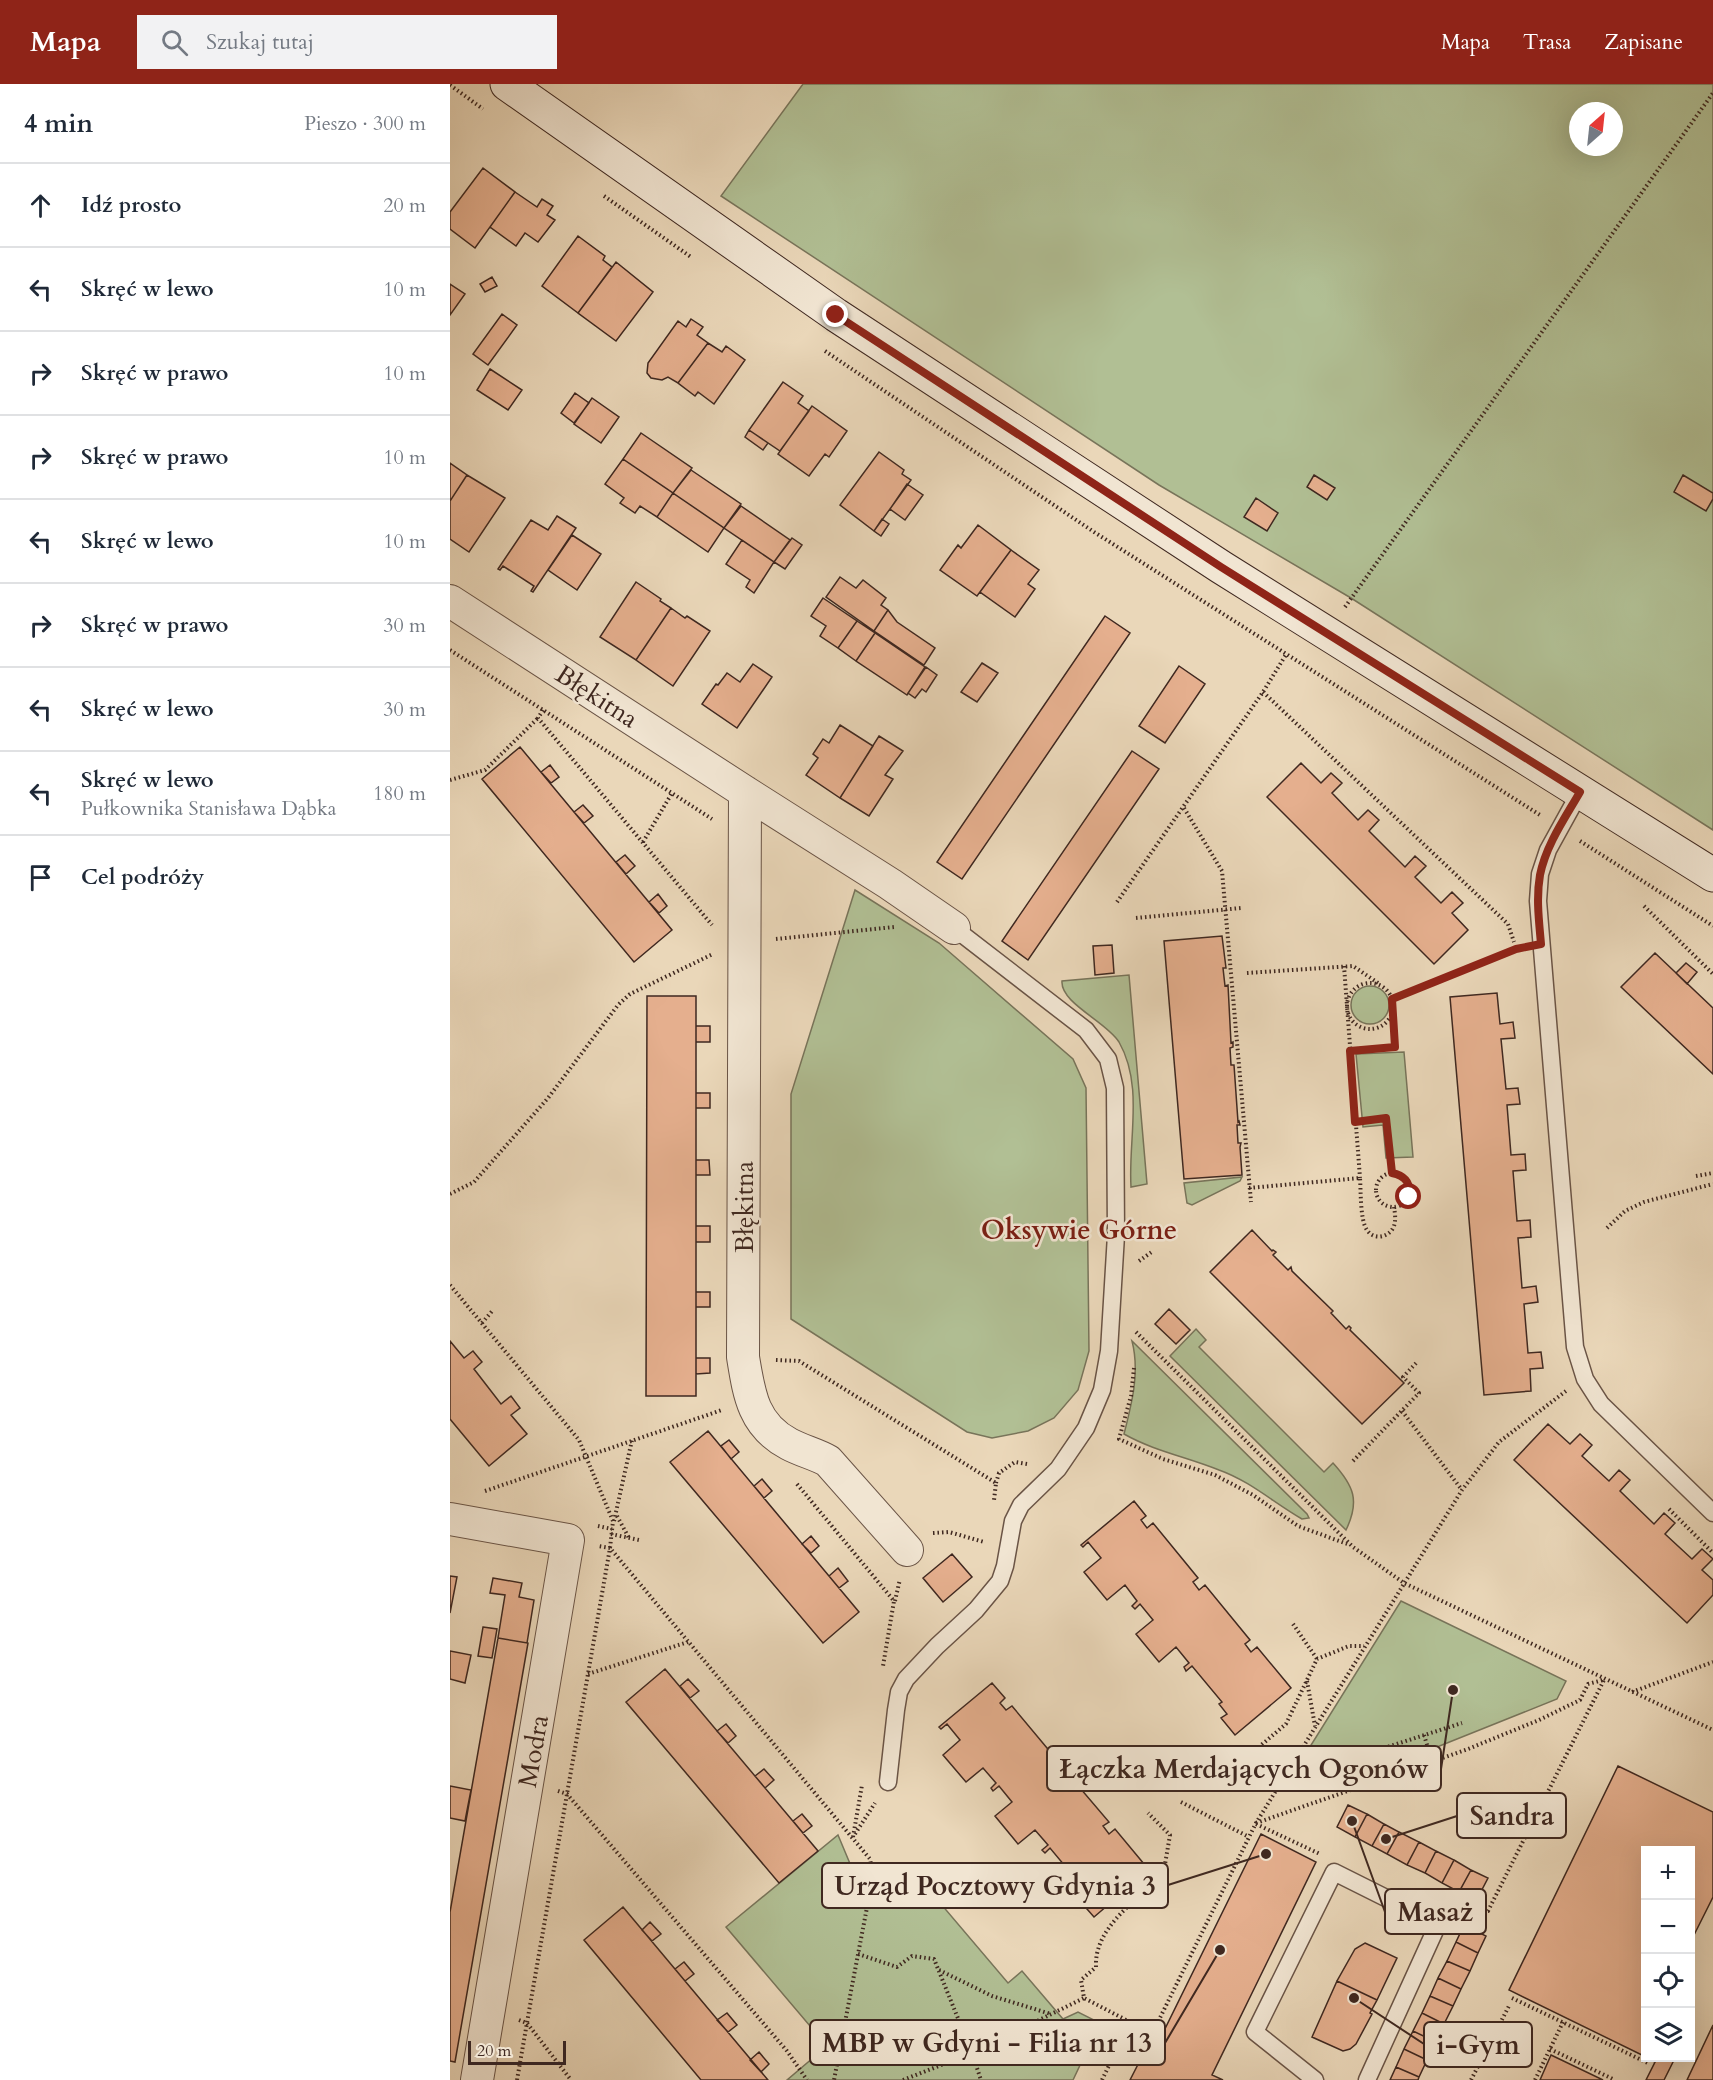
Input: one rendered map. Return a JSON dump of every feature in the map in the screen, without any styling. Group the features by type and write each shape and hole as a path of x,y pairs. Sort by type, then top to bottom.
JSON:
{"street":[{"path":"507,84 836,315 1221,567 1713,875"},
{"name":"Błękitna","path":"450,601 890,884 954,928"},
{"name":"Błękitna","path":"745,792 728,942 743,1357 751,1400 766,1428 791,1446 816,1454 828,1461 907,1550"},
{"path":"450,1519 568,1540"},
{"name":"Modra","path":"477,2080 568,1540"}],"lane":[{"path":"1580,792 1548,849 1540,874 1538,901 1575,1347 1585,1379 1601,1404 1713,1513"},
{"path":"888,1782 899,1692 906,1679 976,1610 1000,1581 1007,1559 1013,1521 1021,1505 1058,1469 1086,1428 1102,1389 1109,1351 1116,1235 1116,1167 1115,1088 1108,1059 1086,1030 954,928"},
{"path":"1315,2080 1255,2032 1334,1872 1438,1924 1367,2080"}],"path":[{"path":"1326,633 1713,93"},
{"path":"450,650 543,710 538,718 485,770 450,780"},
{"path":"1117,902 1184,808 1263,692 1286,654"},
{"path":"1263,692 1508,924 1516,949"},
{"path":"538,718 728,942"},
{"path":"642,842 672,794"},
{"path":"1184,808 1222,871 1251,1202"},
{"path":"1644,906 1713,974"},
{"path":"1136,918 1241,908"},
{"path":"450,1194 474,1182 548,1098 618,1005 630,994 728,942 898,927"},
{"path":"1392,999 1516,949 1541,944"},
{"path":"1344,966 1355,1122 1364,1222 1367,1230 1380,1237 1388,1234 1393,1228 1394,1207"},
{"path":"1247,973 1357,967 1387,990 1392,999 1395,1047 1350,1051"},
{"path":"1379,984 1369,982 1360,984 1352,991 1347,1010 1357,1025 1366,1029 1382,1025 1392,1014"},
{"path":"1355,1122 1386,1118 1392,1173"},
{"path":"1392,1173 1401,1175 1407,1180 1410,1189 1409,1197 1403,1204 1394,1207 1387,1206 1381,1201 1376,1188 1379,1180 1392,1173"},
{"path":"1696,1176 1713,1173"},
{"path":"1249,1188 1360,1178"},
{"path":"1607,1228 1625,1211 1644,1202 1713,1184"},
{"path":"1137,1262 1153,1251"},
{"path":"450,1286 579,1440 614,1521"},
{"path":"482,1323 493,1310"},
{"path":"1130,1326 1353,1546 1404,1583 1713,1730"},
{"path":"743,1357 799,1361 996,1483 994,1503"},
{"path":"1353,1461 1419,1393 1403,1377 1418,1361"},
{"path":"1133,1363 1131,1396 1119,1439 1148,1453 1215,1475 1253,1495 1298,1526 1353,1546"},
{"path":"1084,1998 1152,2034 1256,1823 1462,1490 1499,1442 1585,1379"},
{"path":"480,1493 751,1400"},
{"path":"1402,1412 1462,1490"},
{"path":"517,2080 611,1534 632,1440"},
{"path":"792,1477 894,1601 882,1672"},
{"path":"616,1515 629,1538"},
{"path":"907,1550 917,1540 930,1534 949,1532 989,1544"},
{"path":"611,1534 639,1540"},
{"path":"568,1540 610,1548 870,1859 873,1876 834,2080"},
{"path":"1293,1624 1317,1659"},
{"path":"588,1674 688,1642"},
{"path":"1197,1771 1216,1758 1253,1752 1286,1724 1317,1659 1349,1646 1364,1646"},
{"path":"1632,1692 1713,1662"},
{"path":"1256,1823 1468,1749 1539,1720 1580,1700 1588,1684 1604,1679"},
{"path":"1438,1924 1459,1915 1488,1911 1604,1679"},
{"path":"1307,1680 1315,1726"},
{"path":"1384,1748 1462,1723"},
{"path":"1424,1735 1432,1761"},
{"path":"853,1838 863,1779"},
{"path":"527,1782 567,1794 787,2051 807,2080"},
{"path":"853,1838 888,1782"},
{"path":"1182,1802 1249,1837"},
{"path":"1084,1998 1081,1980 1096,1967 1095,1955 1114,1918 1163,1876 1170,1835 1148,1813"},
{"path":"1256,1823 1324,1856 1334,1872"},
{"path":"858,1954 897,1967 912,1956 934,1959 981,2080"},
{"path":"939,1970 992,1996 1051,2014"},
{"path":"903,2080 972,2053 1084,1998"},
{"path":"1512,1998 1650,2064"},
{"path":"1471,2080 1509,2006"},
{"path":"489,2010 527,2023 571,2080"},
{"path":"1102,2080 1130,2022"},
{"path":"1535,2080 1563,2022"},
{"path":"1550,2049 1615,2080"}],"green space":[{"path":"803,84 1713,84 1713,830 1351,598 1159,485 721,196"},
{"path":"855,890 939,943 1073,1059 1086,1088 1089,1351 1078,1390 1054,1418 1028,1431 992,1438 967,1432 791,1319 791,1094"},
{"path":"1129,975 1147,1184 1131,1187 1133,1095 1127,1059 1113,1035 1068,997 1063,989 1062,981"},
{"path":"1370,986 1384,991 1389,1005 1384,1019 1370,1024 1356,1019 1351,1005 1356,991"},
{"path":"1404,1052 1413,1157 1386,1158 1383,1125 1363,1127 1356,1054"},
{"path":"1242,1177 1240,1181 1192,1205 1187,1203 1184,1183"},
{"path":"1196,1329 1206,1340 1199,1347 1324,1472 1333,1463 1346,1479 1354,1502 1346,1530 1170,1356"},
{"path":"1132,1341 1309,1518 1302,1519 1252,1486 1230,1475 1147,1445 1124,1434 1135,1376"},
{"path":"1401,1601 1566,1681 1557,1699 1432,1749 1320,1787 1293,1774"},
{"path":"838,1835 851,1866 906,1877 913,1871 1008,1983 1022,1971 1063,2019 1078,2012 1100,2023 1073,2080 787,2080 827,2046 726,1927"}],"building":[{"path":"483,168 515,192 475,248 450,229 450,212"},
{"path":"515,192 537,207 542,199 553,206 547,215 555,220 538,242 525,233 516,246 490,227"},
{"path":"578,236 605,256 603,260 612,267 578,313 542,286"},
{"path":"616,262 653,292 616,341 578,313"},
{"path":"492,277 497,286 485,292 480,284"},
{"path":"450,284 465,294 450,315"},
{"path":"502,314 517,325 488,365 473,354"},
{"path":"691,319 703,327 697,335 708,343 678,383 668,377 662,380 651,378 647,373 648,363 678,321 686,327"},
{"path":"708,343 722,352 726,346 745,360 714,404 698,392 695,396 678,383"},
{"path":"490,369 522,390 508,410 477,390"},
{"path":"783,382 803,396 798,403 809,411 780,451 749,430"},
{"path":"575,393 589,403 574,423 561,413"},
{"path":"592,398 619,417 601,443 574,424"},
{"path":"812,406 847,431 829,457 825,454 809,476 778,454"},
{"path":"749,430 768,443 763,450 745,437"},
{"path":"641,433 692,468 673,493 623,459"},
{"path":"879,452 904,470 902,474 911,480 874,531 840,505"},
{"path":"623,459 673,493 657,517 640,506 635,513 620,503 624,498 605,484"},
{"path":"450,463 467,475 450,501"},
{"path":"691,470 741,504 724,528 673,493"},
{"path":"467,475 505,498 469,552 450,539 450,501"},
{"path":"1314,475 1335,488 1327,500 1307,487"},
{"path":"1683,475 1713,493 1713,499 1706,511 1674,492"},
{"path":"907,484 923,495 905,520 890,509"},
{"path":"673,493 724,528 708,552 657,517"},
{"path":"1256,498 1278,513 1267,531 1244,517"},
{"path":"741,506 790,540 774,562 724,528"},
{"path":"557,516 576,528 533,592 531,591 534,586 503,566 500,570 498,569 531,520 548,530"},
{"path":"882,519 889,524 881,536 874,531"},
{"path":"978,525 1011,550 977,596 940,570 958,545 961,548"},
{"path":"572,535 601,554 577,590 548,570"},
{"path":"792,538 802,545 785,569 774,562"},
{"path":"742,540 774,562 754,593 746,587 750,580 726,564"},
{"path":"1011,550 1039,570 1028,584 1035,589 1015,617 980,592"},
{"path":"840,577 856,588 863,580 886,598 881,605 888,610 874,631 826,597"},
{"path":"636,582 671,608 636,660 600,637"},
{"path":"823,598 857,621 838,648 820,636 826,626 811,616"},
{"path":"671,608 710,631 673,686 636,660"},
{"path":"888,610 897,622 935,648 924,665 874,631"},
{"path":"1105,616 1130,633 962,879 937,862"},
{"path":"857,621 875,633 856,661 838,648"},
{"path":"875,633 925,667 907,695 856,661"},
{"path":"982,663 998,673 977,702 961,692"},
{"path":"753,664 772,677 737,728 702,704 727,673 740,682"},
{"path":"1179,666 1205,684 1165,743 1139,726"},
{"path":"926,667 937,675 926,692 922,689 915,698 908,693"},
{"path":"840,725 873,746 840,798 806,775 818,758 813,754 823,739 829,743"},
{"path":"879,736 903,751 885,775 893,779 869,816 840,798"},
{"path":"520,747 672,930 634,962 482,779"},
{"path":"1132,751 1159,769 1028,960 1002,941"},
{"path":"1301,763 1321,783 1331,773 1342,783 1332,793 1358,820 1368,810 1379,820 1369,831 1405,867 1415,856 1426,866 1415,877 1441,903 1452,892 1463,903 1452,913 1468,930 1434,964 1267,797"},
{"path":"550,765 559,777 551,783 541,772"},
{"path":"583,805 593,816 584,823 574,812"},
{"path":"625,855 635,866 626,874 616,862"},
{"path":"658,894 667,906 659,913 649,902"},
{"path":"1222,936 1226,968 1223,968 1225,986 1228,985 1231,1043 1233,1042 1233,1047 1230,1048 1231,1065 1234,1065 1240,1125 1237,1125 1238,1143 1241,1143 1242,1175 1184,1179 1164,941"},
{"path":"1112,945 1114,973 1095,975 1093,946"},
{"path":"1655,953 1713,1008 1713,1074 1621,987"},
{"path":"1686,963 1697,972 1687,984 1676,973"},
{"path":"1497,993 1500,1024 1513,1022 1515,1038 1501,1039 1506,1089 1518,1088 1520,1104 1507,1105 1511,1155 1525,1154 1526,1170 1513,1171 1517,1221 1530,1220 1531,1237 1518,1238 1522,1288 1536,1286 1538,1302 1524,1304 1528,1353 1541,1352 1543,1368 1530,1369 1531,1391 1484,1395 1450,997"},
{"path":"647,996 696,996 696,1396 646,1396"},
{"path":"696,1026 710,1026 710,1042 696,1042"},
{"path":"696,1093 710,1093 710,1108 696,1108"},
{"path":"696,1160 709,1160 710,1175 696,1175"},
{"path":"696,1226 710,1226 710,1242 696,1242"},
{"path":"1252,1230 1272,1251 1276,1252 1273,1255 1288,1270 1291,1267 1292,1271 1333,1311 1331,1313 1346,1329 1349,1326 1350,1330 1404,1383 1362,1424 1210,1272"},
{"path":"696,1292 710,1292 710,1307 696,1307"},
{"path":"1169,1309 1190,1330 1176,1344 1155,1324"},
{"path":"450,1341 464,1358 473,1351 482,1362 474,1369 501,1404 511,1396 520,1408 511,1415 527,1434 489,1466 450,1419"},
{"path":"696,1358 710,1358 710,1373 696,1374"},
{"path":"1548,1424 1570,1444 1580,1434 1592,1445 1582,1456 1609,1481 1619,1470 1630,1480 1620,1491 1654,1524 1664,1513 1675,1523 1665,1534 1692,1559 1702,1549 1713,1559 1702,1570 1713,1580 1713,1595 1687,1623 1514,1460"},
{"path":"708,1431 859,1612 823,1643 670,1462"},
{"path":"729,1440 739,1452 731,1459 721,1446"},
{"path":"762,1479 772,1491 764,1498 754,1486"},
{"path":"1134,1501 1146,1516 1141,1520 1147,1528 1153,1523 1198,1578 1193,1582 1199,1590 1205,1585 1250,1640 1245,1644 1251,1652 1257,1647 1291,1688 1235,1735 1221,1718 1227,1714 1219,1704 1222,1702 1192,1666 1186,1671 1184,1667 1189,1663 1176,1647 1159,1662 1136,1634 1153,1620 1140,1604 1135,1609 1132,1606 1137,1601 1125,1585 1107,1600 1084,1572 1101,1558 1088,1542 1083,1547 1081,1545"},
{"path":"811,1536 819,1546 811,1553 802,1544"},
{"path":"952,1554 972,1577 943,1602 923,1578"},
{"path":"838,1568 848,1581 839,1588 829,1576"},
{"path":"450,1576 457,1577 450,1613"},
{"path":"493,1578 522,1583 519,1597 534,1600 527,1643 498,1638 505,1595 490,1593"},
{"path":"483,1627 497,1629 492,1658 478,1656"},
{"path":"498,1638 528,1643 455,2062 450,2061 450,1912"},
{"path":"450,1651 471,1655 465,1683 450,1679"},
{"path":"665,1669 818,1851 779,1883 626,1702"},
{"path":"688,1679 699,1691 690,1698 680,1686"},
{"path":"992,1683 1005,1698 1000,1703 1006,1710 1012,1706 1057,1760 1051,1765 1058,1772 1063,1768 1109,1822 1103,1826 1109,1834 1115,1829 1149,1870 1094,1917 1080,1901 1086,1896 1078,1886 1080,1884 1050,1848 1045,1853 1042,1850 1048,1845 1035,1830 1018,1844 995,1816 1012,1802 999,1786 993,1791 991,1788 996,1783 983,1768 966,1782 943,1755 960,1740 947,1724 941,1729 939,1727"},
{"path":"726,1724 736,1736 728,1743 717,1731"},
{"path":"1618,1766 1713,1812 1713,1897 1695,1933 1695,1846 1641,1846 1641,2055 1509,1990"},
{"path":"764,1769 774,1780 765,1788 755,1776"},
{"path":"450,1786 471,1790 465,1821 450,1818"},
{"path":"1348,1805 1367,1814 1355,1837 1337,1827"},
{"path":"802,1814 812,1826 803,1833 793,1821"},
{"path":"1367,1814 1384,1824 1372,1846 1355,1837"},
{"path":"1384,1824 1399,1832 1387,1854 1372,1846"},
{"path":"1399,1832 1419,1842 1407,1865 1387,1854"},
{"path":"1261,1834 1316,1862 1212,2075 1223,2080 1130,2080 1149,2043 1156,2047"},
{"path":"1419,1842 1436,1851 1425,1873 1407,1865"},
{"path":"1436,1851 1454,1860 1442,1883 1425,1873"},
{"path":"1454,1860 1471,1870 1459,1892 1442,1883"},
{"path":"1471,1870 1488,1878 1476,1901 1459,1892"},
{"path":"623,1907 768,2080 701,2080 584,1940"},
{"path":"650,1922 661,1934 652,1941 642,1930"},
{"path":"1464,1925 1486,1936 1478,1953 1456,1942"},
{"path":"1456,1942 1478,1953 1470,1971 1447,1961"},
{"path":"1365,1943 1397,1958 1377,2000 1337,1981 1355,1949"},
{"path":"1447,1961 1470,1971 1461,1989 1438,1978"},
{"path":"684,1962 694,1974 685,1981 675,1969"},
{"path":"1438,1978 1461,1989 1453,2006 1430,1996"},
{"path":"1337,1981 1377,2000 1356,2044 1343,2051 1312,2037"},
{"path":"1430,1996 1453,2006 1444,2024 1422,2013"},
{"path":"727,2013 737,2025 728,2032 717,2020"},
{"path":"1422,2013 1444,2024 1436,2042 1413,2031"},
{"path":"1713,2025 1713,2080 1687,2080"},
{"path":"1413,2031 1436,2042 1427,2060 1404,2049"},
{"path":"1404,2049 1427,2060 1419,2077 1396,2067"},
{"path":"759,2052 769,2064 761,2072 750,2060"},
{"path":"1551,2055 1603,2080 1540,2080"},
{"path":"1655,2062 1673,2062 1664,2080 1646,2080"},
{"path":"1396,2067 1419,2077 1418,2080 1390,2080"}],"place":[{"name":"Łączka Merdających Ogonów","path":"1453,1690"},
{"name":"Masaż","path":"1352,1821"},
{"name":"Sandra","path":"1386,1839"},
{"name":"Urząd Pocztowy Gdynia 3","path":"1266,1854"},
{"name":"MBP w Gdyni - Filia nr 13","path":"1220,1950"},
{"name":"i-Gym","path":"1354,1998"}],"district":[{"name":"Oksywie Górne","path":"1079,1230"}],"route":[{"path":"836,315 1221,567 1580,792 1548,849 1540,874 1538,901 1541,944 1516,949 1392,999 1395,1047 1350,1051 1355,1122 1386,1118 1392,1173 1401,1175 1407,1180 1410,1189 1409,1197"}]}
